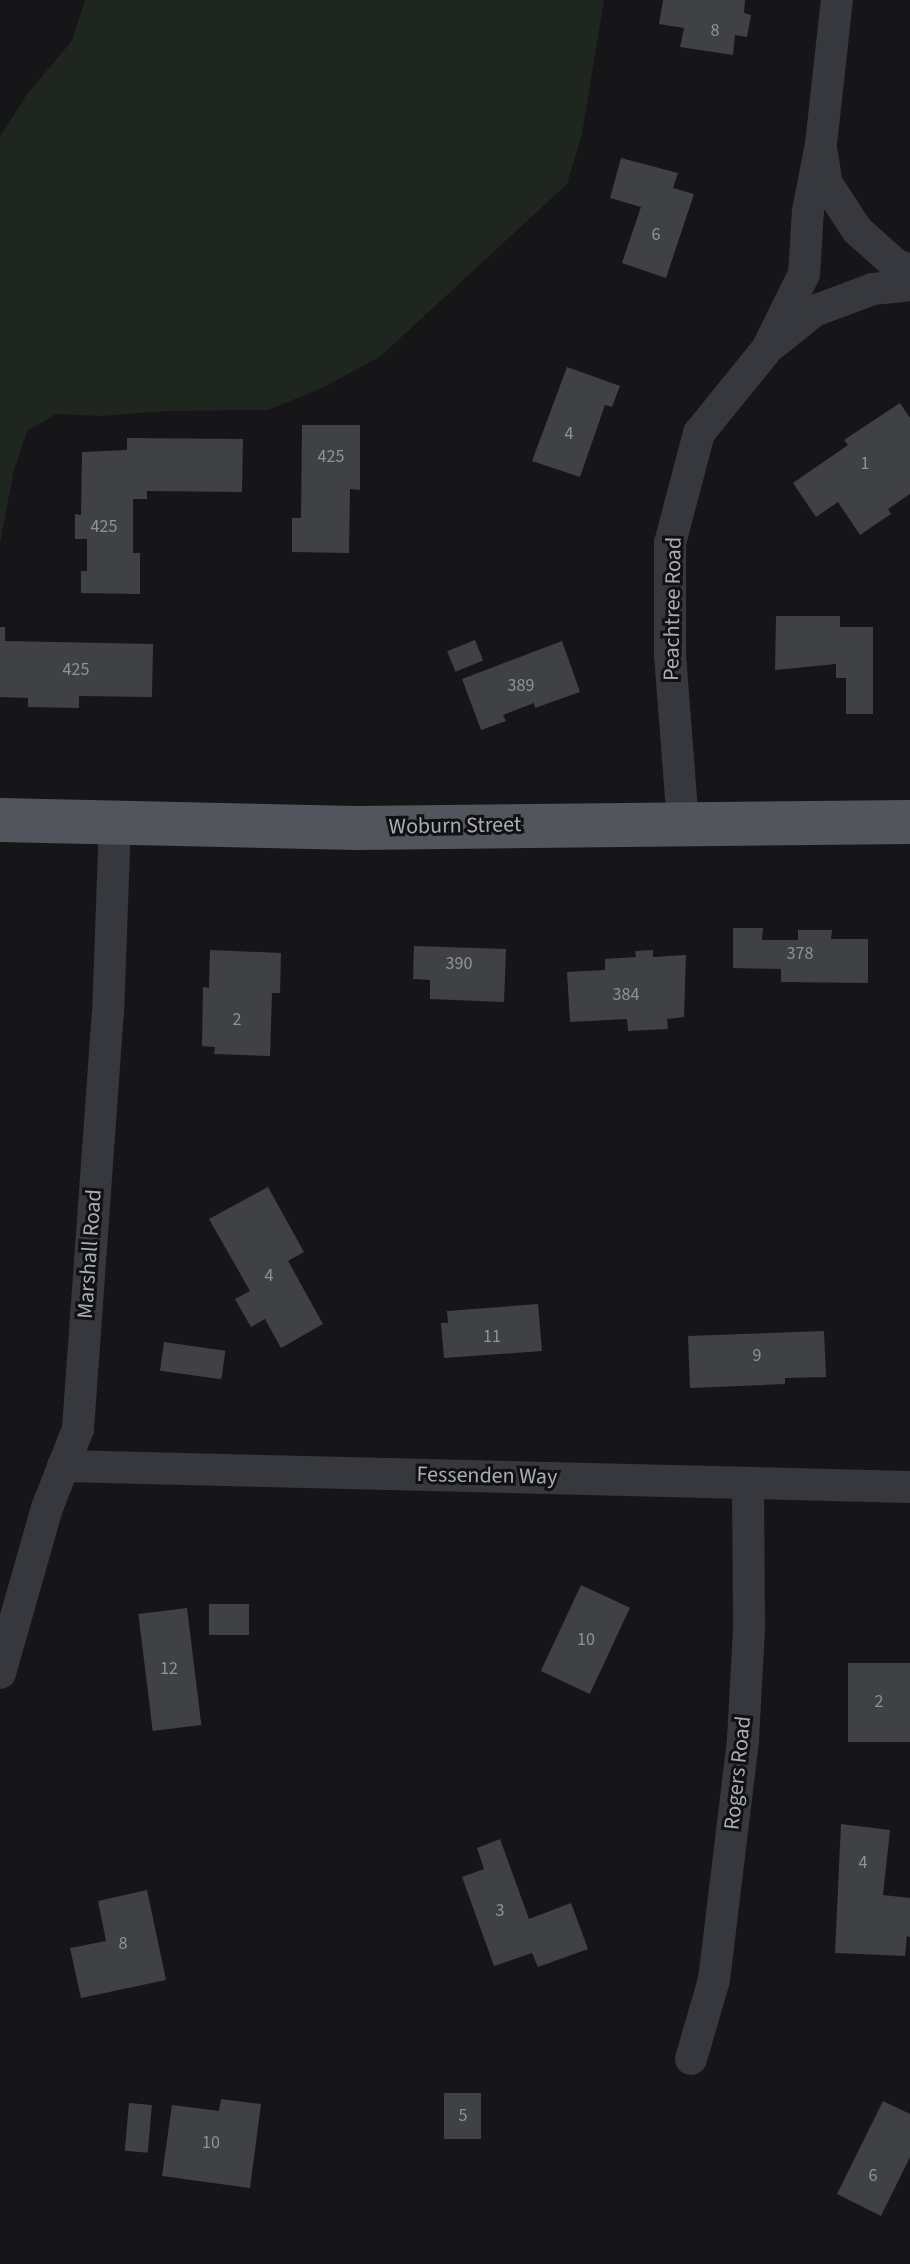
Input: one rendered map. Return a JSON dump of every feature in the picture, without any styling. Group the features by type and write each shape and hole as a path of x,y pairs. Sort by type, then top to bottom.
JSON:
{"main road":[{"name":"Woburn Street","path":"0,820 331,828 910,822"}],"street":[{"name":"Peachtree Road","path":"683,824 670,655 670,543 699,433 767,349 804,274 808,211 821,144 837,0"},
{"path":"821,144 827,184 857,230 895,264 910,270"},
{"path":"767,349 814,311 873,289 910,285"},
{"name":"Marshall Road","path":"0,1673 47,1508 78,1429 108,1014 115,823"},
{"name":"Fessenden Way","path":"63,1466 910,1487"},
{"name":"Rogers Road","path":"691,2059 714,1980 743,1740 749,1629 748,1483"}],"shaded area":[{"path":"85,0 604,0 582,134 567,184 381,356 322,388 268,410 165,411 101,416 56,414 27,431 14,470 0,543 0,137 27,94 72,41"}],"building":[{"path":"663,0 745,0 744,13 751,15 747,37 735,35 733,55 680,47 684,28 659,24"},
{"path":"621,158 678,173 673,188 694,194 666,278 622,263 641,207 610,198"},
{"path":"567,367 620,386 612,407 605,405 580,477 532,461"},
{"path":"900,403 910,418 910,494 888,509 891,514 860,535 838,502 816,517 793,483 848,445 844,440"},
{"path":"302,425 360,425 360,490 350,489 349,553 292,552 292,518 301,518"},
{"path":"127,438 243,439 242,492 147,491 147,499 133,499 133,553 140,553 140,594 81,593 81,571 87,571 87,539 75,539 75,514 81,515 82,452 127,450"},
{"path":"776,616 840,616 840,627 873,627 873,714 846,714 846,678 836,678 836,664 775,670"},
{"path":"0,627 5,627 5,641 153,644 152,697 79,696 79,708 28,707 28,698 0,697"},
{"path":"475,640 483,660 455,672 447,651"},
{"path":"562,641 580,692 535,708 534,703 503,715 506,721 481,730 462,679"},
{"path":"733,928 763,928 762,940 798,940 798,930 832,930 831,939 868,939 868,983 781,982 781,969 733,968"},
{"path":"414,946 506,949 504,1002 430,999 430,980 413,979"},
{"path":"210,950 281,953 280,993 272,993 270,1056 214,1054 215,1047 202,1046 203,987 209,988"},
{"path":"653,950 653,957 686,955 684,1017 667,1019 668,1029 628,1031 627,1019 570,1022 567,972 605,970 605,959 636,957 635,951"},
{"path":"268,1187 304,1252 288,1261 323,1324 281,1348 265,1319 251,1327 235,1299 250,1291 209,1219"},
{"path":"538,1304 542,1351 444,1358 441,1323 448,1323 447,1311"},
{"path":"824,1331 826,1377 785,1378 785,1384 690,1388 688,1336"},
{"path":"164,1342 225,1351 221,1379 160,1371"},
{"path":"581,1585 630,1608 590,1694 541,1671"},
{"path":"209,1604 249,1604 249,1635 209,1635"},
{"path":"187,1608 201,1725 153,1731 138,1614"},
{"path":"848,1663 910,1663 910,1742 848,1742"},
{"path":"841,1824 890,1830 883,1895 910,1898 910,1937 907,1936 905,1956 835,1953"},
{"path":"500,1839 529,1919 571,1903 588,1949 538,1967 532,1953 494,1966 462,1877 484,1869 477,1848"},
{"path":"147,1890 166,1980 81,1998 70,1948 106,1941 98,1901"},
{"path":"444,2093 481,2093 481,2139 444,2139"},
{"path":"221,2099 261,2104 250,2188 162,2176 172,2105 219,2111"},
{"path":"883,2101 910,2114 910,2157 881,2216 837,2194"},
{"path":"129,2103 152,2105 148,2153 125,2151"}]}
